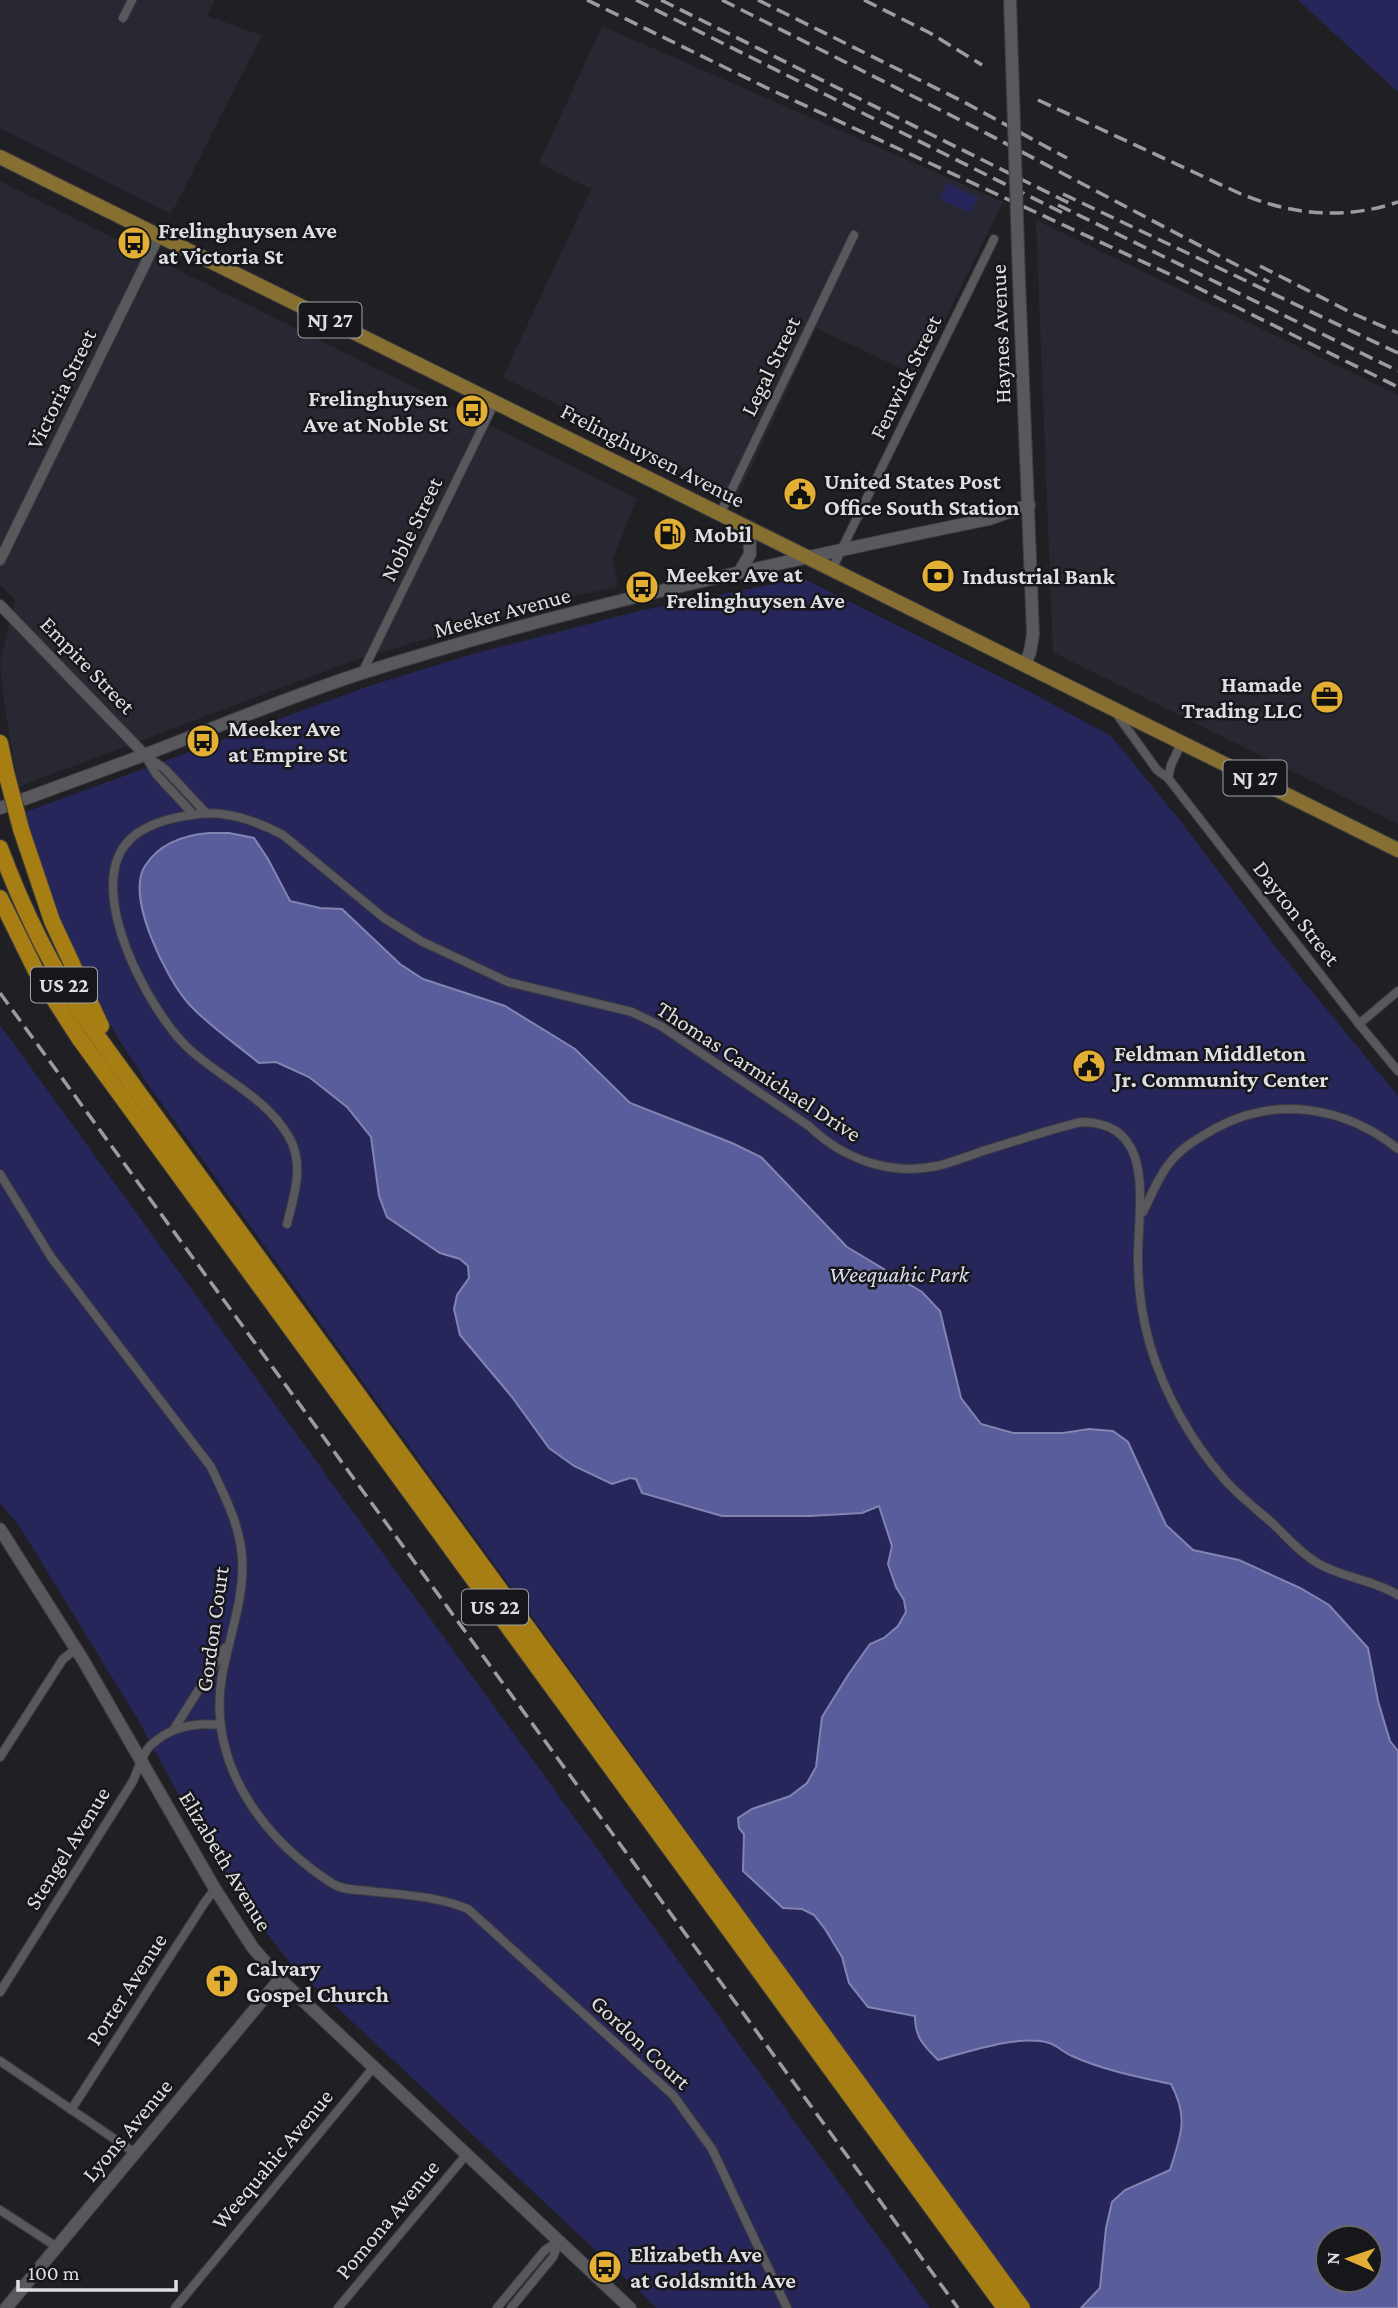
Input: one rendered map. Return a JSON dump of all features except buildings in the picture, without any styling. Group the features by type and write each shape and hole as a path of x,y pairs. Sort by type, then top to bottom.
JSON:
{"highway":[{"path":"0,743 21,829 41,891 75,973 111,1046 150,1110"},
{"name":"US 22","path":"0,848 23,905 57,972 87,1022 1022,2308"},
{"name":"US 22","path":"0,898 27,954 94,1058 1005,2308"},
{"path":"0,910 27,954"}],"main road":[{"name":"Haynes Avenue","path":"1010,0 1024,447 1029,505 1033,634 1031,652 1025,665"},
{"name":"Frelinghuysen Avenue","path":"0,156 1398,850"},
{"name":"Meeker Avenue","path":"0,808 145,755 259,709 362,673 482,638 739,573 999,517 1029,505"},
{"path":"739,573 750,554 749,528"},
{"name":"Elizabeth Avenue","path":"0,1530 76,1649 215,1889 253,1948 280,1979 373,2068 630,2308"},
{"name":"Lyons Avenue","path":"6,2308 280,1979"}],"street":[{"path":"123,18 132,0"},
{"name":"Legal Street","path":"720,514 854,235"},
{"name":"Victoria Street","path":"0,560 159,236"},
{"name":"Fenwick Street","path":"832,569 994,239"},
{"name":"Noble Street","path":"362,673 495,402"},
{"name":"Empire Street","path":"0,604 145,755"},
{"name":"Dayton Street","path":"1112,708 1157,770 1168,778 1398,1071"},
{"path":"1168,778 1182,742"},
{"path":"145,755 165,769 206,813"},
{"path":"145,755 156,774 193,814"},
{"name":"Thomas Carmichael Drive","path":"287,1224 299,1172 290,1139 273,1113 186,1045 167,1021 148,995 132,963 114,908 117,858 123,846 140,832 159,823 206,813 232,815 267,826 283,835 384,918 421,942 508,982 632,1012 661,1026 809,1126 828,1143 866,1162 894,1168 937,1166 1081,1122 1093,1122 1118,1130 1127,1138 1139,1174 1139,1287 1150,1344 1171,1396 1204,1454 1225,1480 1318,1563 1396,1593"},
{"path":"1359,1024 1398,991"},
{"path":"1141,1214 1166,1169 1182,1151 1222,1124 1254,1113 1296,1109 1337,1115 1368,1128 1398,1149"},
{"name":"Gordon Court","path":"0,1174 51,1257 211,1467 236,1528 242,1555 242,1588 221,1680 221,1725 230,1764 243,1795 280,1841 335,1886 439,1899 468,1909 673,2095 712,2149 787,2308"},
{"path":"174,1729 229,1643"},
{"path":"0,1757 62,1659 76,1649"},
{"path":"174,1729 207,1724 221,1725"},
{"name":"Stengel Avenue","path":"0,1992 133,1781 149,1747 174,1729"},
{"name":"Porter Avenue","path":"71,2110 215,1889"},
{"path":"0,2061 135,2153"},
{"name":"Weequahic Avenue","path":"174,2308 373,2068"},
{"name":"Pomona Avenue","path":"338,2308 466,2155"},
{"path":"0,2210 57,2247"},
{"path":"497,2308 545,2250 559,2241"},
{"path":"511,2308 553,2257 559,2241"}],"shaded area":[{"path":"0,0 215,0 207,16 262,35 171,214 0,128"},
{"path":"602,26 1003,202 917,376 816,328 738,496 503,377 591,189 539,163"},
{"path":"0,181 637,499 613,558 618,586 555,601 352,661 18,787 0,663 15,600 0,585"},
{"path":"1036,220 1398,395 1398,824 1053,652"}],"green space":[{"path":"1298,0 1398,0 1398,92"},
{"path":"947,183 978,198 970,213 940,199"},
{"name":"Weequahic Park","path":"794,580 806,580 1030,692 1111,736 1178,818 1281,954 1398,1096 1398,2308 1031,2308 145,1080 104,1015 62,932 23,813 369,686 473,654 639,611"},
{"path":"0,1025 930,2308 657,2308 292,1965 226,1882 137,1718 20,1527 0,1503"}],"water":[{"path":"209,833 229,833 254,838 290,901 320,908 342,909 400,964 423,979 505,1006 575,1049 630,1103 761,1157 847,1247 922,1292 940,1311 961,1398 981,1424 1013,1433 1063,1433 1089,1429 1113,1431 1128,1442 1166,1525 1193,1550 1239,1560 1300,1588 1329,1605 1368,1648 1378,1701 1390,1741 1398,1751 1398,2308 1081,2308 1100,2288 1106,2228 1112,2202 1125,2190 1170,2170 1181,2127 1180,2107 1171,2084 1096,2065 1069,2055 1052,2044 1037,2041 1009,2042 938,2060 921,2040 916,2030 915,2016 868,2007 849,1983 842,1957 814,1915 802,1909 783,1908 743,1871 744,1834 739,1828 738,1818 752,1809 790,1796 807,1783 816,1767 822,1717 870,1644 884,1638 898,1626 906,1612 904,1600 888,1564 892,1546 879,1506 862,1513 722,1516 642,1493 636,1479 630,1478 612,1484 574,1466 549,1448 512,1397 460,1335 454,1309 457,1295 469,1278 468,1266 460,1259 440,1253 387,1217 379,1196 371,1137 347,1107 309,1077 276,1062 259,1063 197,1012 170,977 144,917 140,880 145,866 157,852 181,839"}],"railway":[{"path":"587,0 765,87 1180,279 1398,387"},
{"path":"636,0 1065,214"},
{"path":"661,0 1071,204"},
{"path":"722,0 982,131 1269,282"},
{"path":"758,0 962,101 1067,158"},
{"path":"864,0 930,33 982,65"},
{"path":"1038,100 1241,194 1280,207 1338,213 1378,208 1398,202"},
{"path":"1063,194 1398,353"},
{"path":"1058,205 1398,371"},
{"path":"1260,266 1354,314 1398,333"},
{"path":"0,993 958,2308"}],"place":[{"name":"Frelinghuysen Ave at Victoria St","path":"134,243"},
{"name":"Frelinghuysen Ave at Noble St","path":"472,411"},
{"name":"United States Post Office South Station","path":"800,494"},
{"name":"Mobil","path":"670,534"},
{"name":"Industrial Bank","path":"938,576"},
{"name":"Meeker Ave at Frelinghuysen Ave","path":"642,587"},
{"name":"Hamade Trading LLC","path":"1327,697"},
{"name":"Meeker Ave at Empire St","path":"203,741"},
{"name":"Feldman Middleton Jr. Community Center","path":"1089,1066"},
{"name":"Calvary Gospel Church","path":"222,1981"},
{"name":"Elizabeth Ave at Goldsmith Ave","path":"605,2267"}]}
